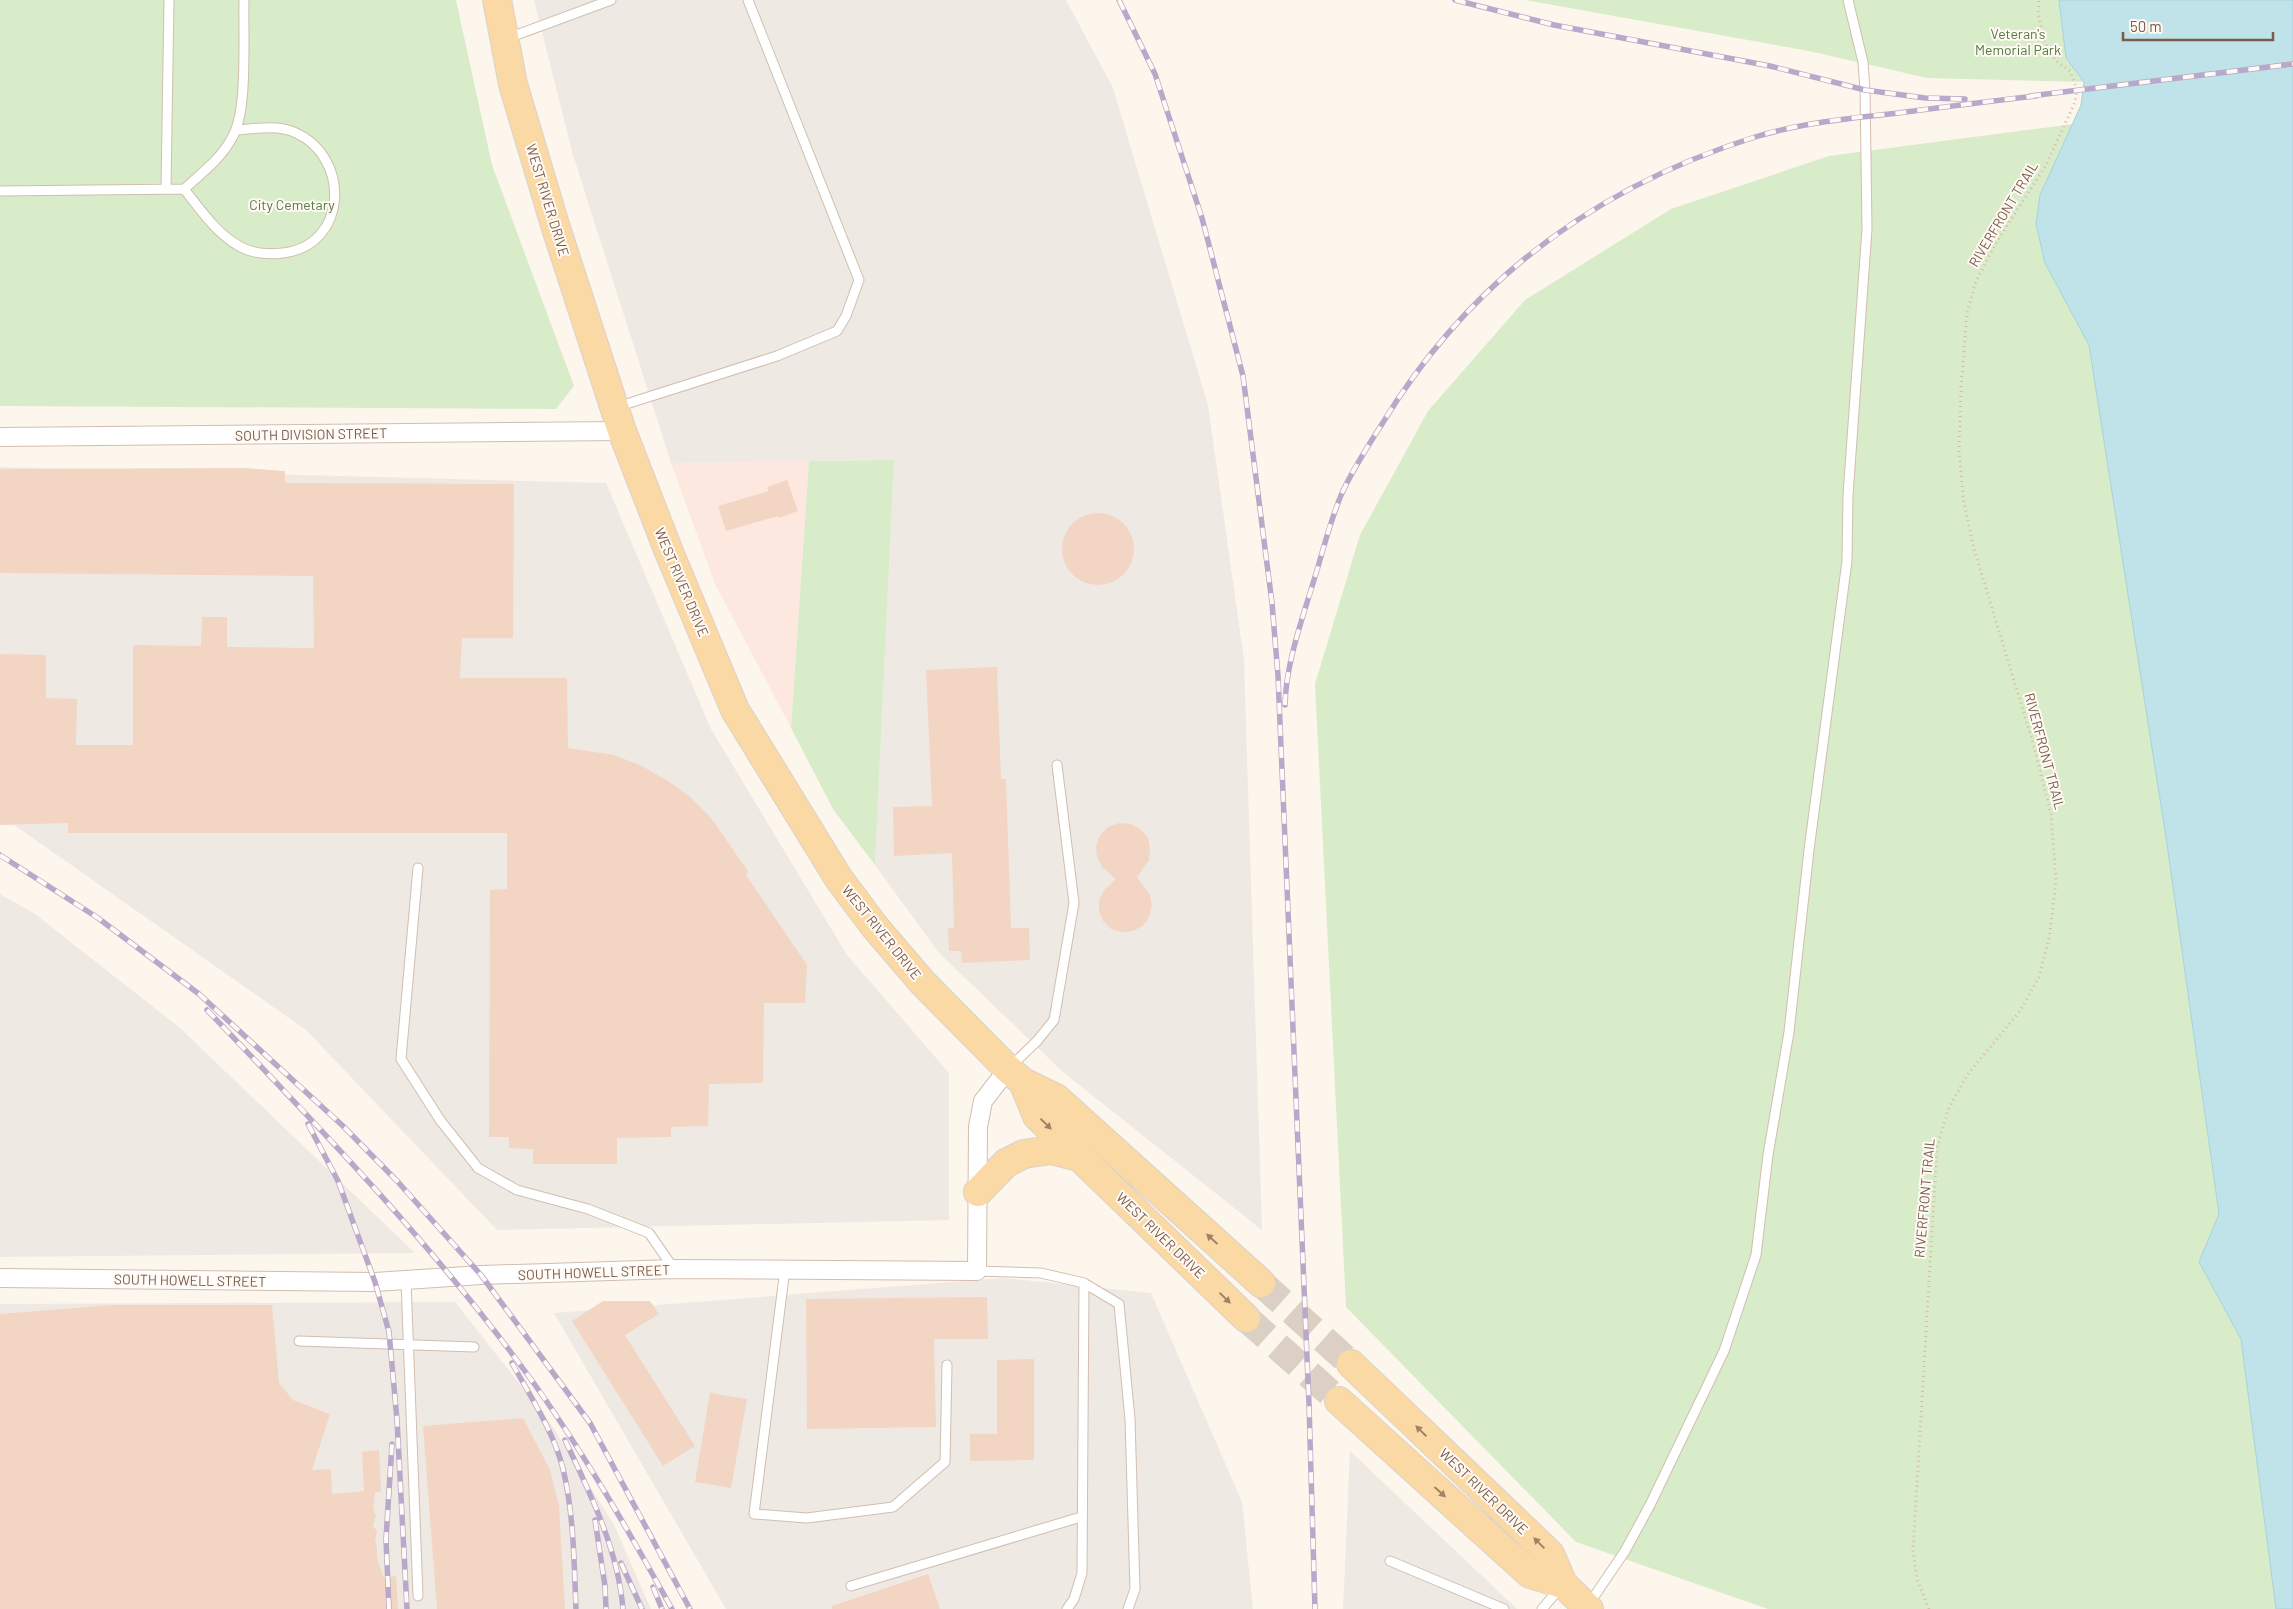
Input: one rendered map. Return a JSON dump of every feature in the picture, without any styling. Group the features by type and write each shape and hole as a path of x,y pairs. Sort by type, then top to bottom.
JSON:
{"main road":[{"name":"WEST RIVER DRIVE","path":"497,0 513,84 618,419 669,552 735,710 839,879 869,919 923,983 1015,1075 1038,1116 1246,1318"},
{"name":"WEST RIVER DRIVE","path":"1015,1075 1056,1098 1261,1283"},
{"path":"978,1192 1006,1163 1024,1154 1051,1150 1079,1156"},
{"name":"WEST RIVER DRIVE","path":"1351,1364 1550,1554 1563,1584 1588,1608"},
{"name":"WEST RIVER DRIVE","path":"1339,1401 1530,1574 1563,1584"}],"street":[{"name":"SOUTH DIVISION STREET","path":"0,437 618,419"},
{"path":"978,1271 978,1127 983,1101 1015,1075"},
{"name":"SOUTH HOWELL STREET","path":"0,1278 406,1281 481,1275 674,1269 978,1271"}],"lane":[{"path":"166,188 169,0"},
{"path":"0,190 184,189 218,159 236,130 241,117 244,0"},
{"path":"504,40 611,0"},
{"path":"618,419 837,331 846,316 859,280 748,0"},
{"path":"1588,1608 1625,1551 1650,1505 1724,1351 1756,1255 1768,1155 1789,1032 1808,850 1847,561 1848,495 1867,229 1863,62 1848,0"},
{"path":"184,189 221,234 240,247 257,254 295,252 316,242 328,225 335,203 333,183 325,158 314,144 296,132 276,128 236,130"},
{"path":"1015,1075 1037,1041 1054,1020 1074,903 1057,765"},
{"path":"418,868 401,1059 440,1120 478,1168 517,1190 588,1209 649,1233 674,1269"},
{"path":"785,1269 754,1514 808,1518 893,1506 945,1462 947,1365"},
{"path":"978,1271 1041,1273 1084,1283 1119,1304 1130,1419 1135,1589 1128,1609"},
{"path":"406,1281 418,1596"},
{"path":"1067,1609 1074,1599 1082,1573 1084,1283"},
{"path":"299,1341 474,1346"},
{"path":"851,1586 1081,1517"},
{"path":"1390,1561 1504,1609"},
{"path":"1542,1609 1563,1584"}],"path":[{"name":"RIVERFRONT TRAIL","path":"1929,1609 1917,1579 1913,1551 1937,1148 1948,1110 1967,1075 2020,1011 2039,977 2049,939 2056,882 2051,814 2033,743 1974,549 1964,503 1960,452 1961,389 1967,314 1976,281 1996,243 2046,165 2075,102 2077,89 2070,71 2056,61 2045,43 2038,14 2039,0"}],"shaded area":[{"path":"534,0 1066,0 1113,88 1208,405 1244,660 1262,1230 1063,1072 939,953 875,865 894,460 671,463 573,155"},
{"path":"809,461 791,728 715,584 671,463"},
{"path":"0,467 606,483 711,729 847,955 949,1073 949,1220 497,1230 306,1030 0,815"},
{"path":"0,894 35,914 180,1028 415,1253 0,1257"},
{"path":"1003,1278 1151,1293 1242,1502 1253,1609 726,1609 554,1313"},
{"path":"455,1302 549,1421 614,1525 651,1609 0,1609 0,1304"},
{"path":"1350,1451 1517,1609 1343,1609"}],"green space":[{"name":"City Cemetary","path":"0,0 456,0 492,165 574,386 556,409 0,406"},
{"name":"Veteran's Memorial Park","path":"1525,0 2059,0 2066,58 2084,82 1927,78 1809,51"},
{"path":"2073,124 2040,195 2045,263 2089,345 2167,844 2219,1215 2199,1262 2241,1339 2276,1609 1768,1609 1576,1542 1346,1307 1315,684 1360,535 1428,411 1525,300 1671,209 1829,156"},
{"path":"894,460 875,865 833,809 791,728 809,461"}],"water":[{"path":"2059,0 2293,0 2293,1609 2276,1609 2241,1339 2199,1262 2219,1214 2167,844 2089,345 2045,263 2036,224 2040,195 2081,105 2084,82 2066,58"}],"building":[{"path":"244,468 285,471 285,483 514,484 513,638 462,638 460,678 567,678 568,748 614,755 642,766 668,781 690,797 711,818 748,871 746,875 807,965 805,1003 764,1003 763,1083 709,1084 708,1126 671,1127 671,1137 617,1138 617,1164 533,1164 533,1149 509,1148 509,1137 489,1137 490,890 507,889 507,833 68,833 68,823 0,825 0,654 46,655 46,698 77,699 76,745 133,745 133,645 201,646 202,617 227,617 227,647 314,648 313,576 0,573 0,469"},
{"path":"787,480 798,511 779,518 778,516 726,531 718,506 769,491 767,487"},
{"path":"1098,513 1118,519 1128,529 1134,549 1128,569 1118,579 1098,585 1078,579 1068,569 1062,549 1068,529 1078,519"},
{"path":"997,667 1001,779 1006,779 1011,928 1029,928 1030,960 962,963 961,951 949,951 948,928 954,928 952,853 894,856 893,807 932,806 926,670"},
{"path":"1119,823 1131,824 1140,829 1148,838 1149,860 1137,877 1150,895 1152,906 1149,917 1143,926 1133,931 1122,932 1111,929 1103,921 1099,911 1099,900 1104,890 1116,879 1102,867 1097,857 1096,846 1100,835 1108,827"},
{"path":"987,1297 988,1339 934,1339 936,1427 807,1429 806,1299"},
{"path":"603,1301 650,1301 659,1314 625,1335 695,1446 663,1466 572,1321"},
{"path":"113,1305 272,1305 279,1383 293,1400 330,1414 312,1470 331,1469 332,1494 364,1491 362,1452 379,1450 381,1492 375,1492 373,1508 376,1516 373,1526 377,1531 375,1541 377,1559 384,1578 396,1576 398,1609 0,1609 0,1314"},
{"path":"1034,1359 1034,1460 970,1461 970,1434 997,1434 997,1360"},
{"path":"710,1393 747,1399 731,1488 695,1482"},
{"path":"523,1418 550,1470 559,1506 565,1609 437,1609 423,1426"},
{"path":"928,1574 940,1609 832,1609 832,1606"}],"tunnel":[{"path":"1261,1283 1351,1364"},
{"path":"1246,1318 1339,1401"}],"railway":[{"path":"1119,0 1155,74 1202,218 1243,376 1272,603 1278,676 1309,1404 1315,1609"},
{"path":"1455,0 1554,25 1770,66 1865,90 1925,98 1965,99"},
{"path":"2030,96 2293,64"},
{"path":"1285,705 1288,673 1300,626 1334,514 1356,466 1416,373 1455,326 1496,284 1542,246 1590,212 1642,183 1697,158 1755,137 1790,128 1826,122 2036,96"},
{"path":"0,855 98,918 199,994 343,1126 398,1182 481,1275 590,1423 690,1609"},
{"path":"207,1010 334,1143 455,1281 493,1329 550,1406 587,1462 672,1609"},
{"path":"308,1124 338,1181 375,1282 389,1332 397,1420 407,1609"},
{"path":"512,1363 548,1428 563,1469 571,1521 576,1609"},
{"path":"565,1440 602,1522 615,1565 623,1609"},
{"path":"389,1609 386,1539 392,1444"},
{"path":"595,1520 605,1586 606,1609"},
{"path":"621,1563 642,1609"},
{"path":"653,1587 662,1609"}]}
